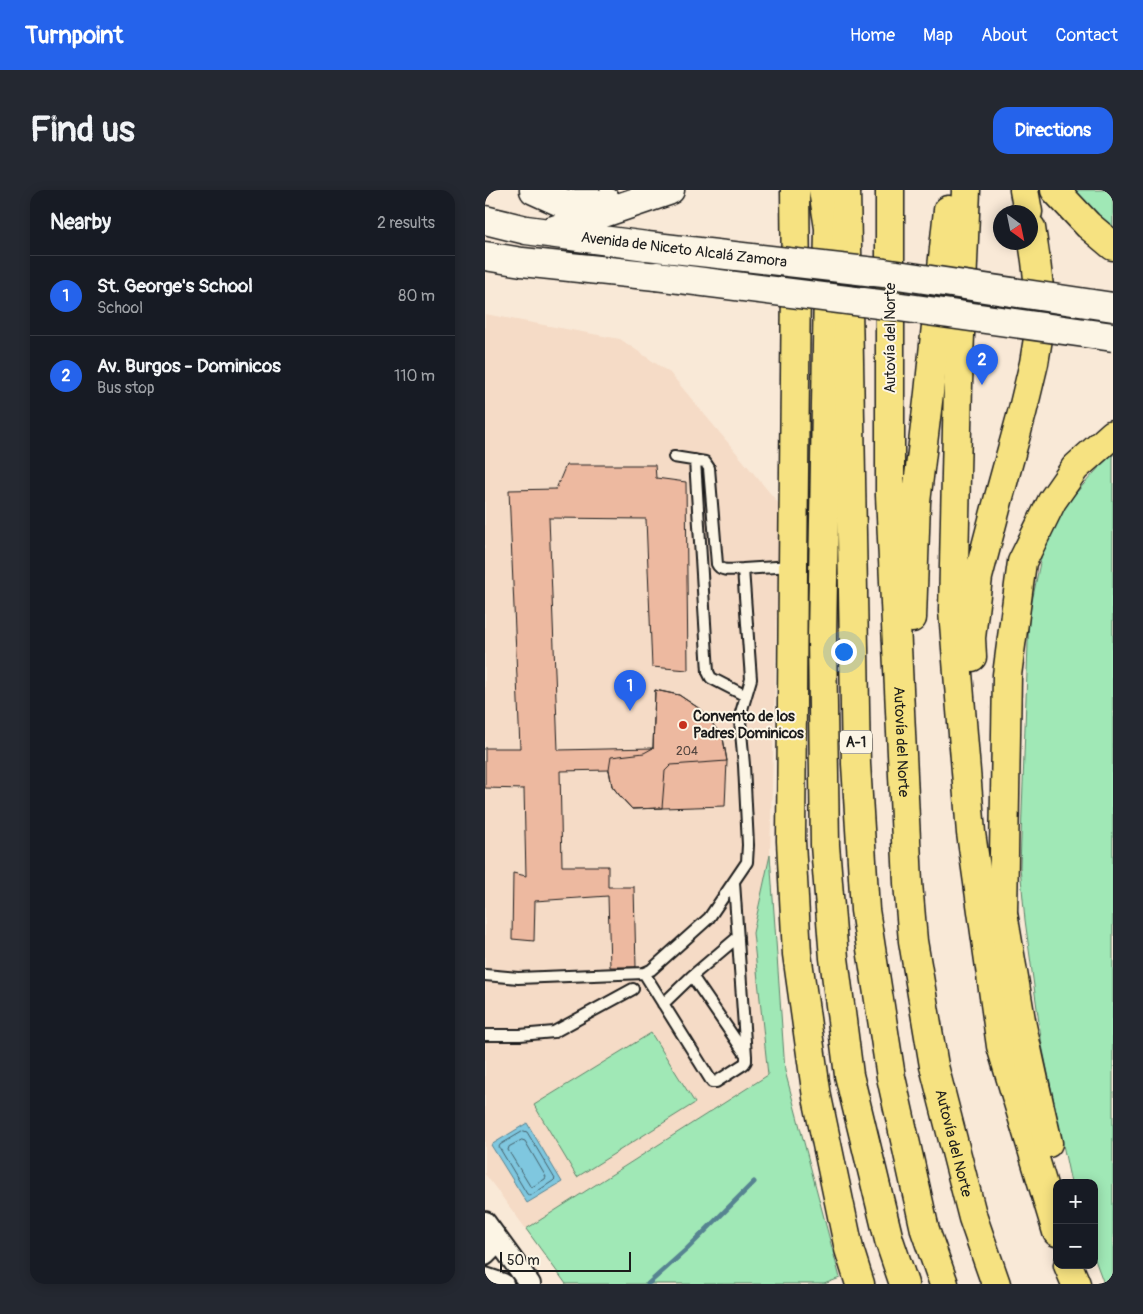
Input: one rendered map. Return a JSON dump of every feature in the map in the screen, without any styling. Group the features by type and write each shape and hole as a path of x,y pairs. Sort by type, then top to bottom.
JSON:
{"highway":[{"path":"795,190 796,283 791,841 797,954 817,1097 849,1249 860,1284"},
{"path":"792,685 803,579 811,450 817,230 822,190"},
{"path":"822,190 829,228 822,638 825,845 834,958 849,1075 889,1240 904,1284"},
{"name":"A-1","path":"846,190 856,764 865,910 891,1077 925,1230 944,1284"},
{"name":"Autovía del Norte","path":"890,190 890,495 908,883 913,941 934,1066 973,1218 996,1284"},
{"path":"908,883 920,798 911,629 915,502 951,190"},
{"path":"966,190 958,383 953,611 967,798 1001,1046 1055,1224"},
{"path":"1025,190 1027,205"},
{"path":"1055,190 1088,225 1113,246"},
{"path":"967,798 973,724 971,638 978,577 1034,363 1042,314 1034,250"},
{"path":"1058,1179 1022,1026 1003,913 1007,675 1022,562 1052,501 1075,468 1113,434"},
{"path":"1070,1269 1076,1284"}],"street":[{"path":"534,190 565,204 601,204 644,190"},
{"path":"545,233 670,190"},
{"name":"Avenida de Niceto Alcalá Zamora","path":"485,220 545,233 885,272 1113,308"},
{"name":"Avenida de Niceto Alcalá Zamora","path":"485,256 521,262 656,276 879,304 1113,337"},
{"path":"485,1223 491,1249 485,1255"},
{"path":"485,1223 530,1284"},
{"path":"485,1278 503,1284"}],"lane":[{"path":"674,457 705,462 709,468 718,567 722,570 793,566"},
{"path":"695,460 708,672 711,678 746,696"},
{"path":"485,974 518,978 643,973 651,970 709,918 747,862 744,765 740,716 751,679 743,569"},
{"path":"643,973 712,1082 716,1082 744,1064 746,1056 733,882"},
{"path":"663,1004 692,976 738,937"},
{"path":"692,976 746,1056"},
{"path":"485,1035 520,1036 554,1032 633,989"}],"shaded area":[{"path":"485,314 620,339 670,373 780,505 770,855 753,933 768,1075 526,1229 485,1174"}],"green space":[{"path":"1069,190 1113,190 1113,231"},
{"path":"1113,454 1113,1284 1104,1284 1098,1268 1098,1179 1070,1179 1042,1045 1025,920 1020,867 1029,616 1042,553 1066,504"},
{"path":"770,855 785,1071 840,1278 824,1284 566,1284 526,1229 768,1075 753,933"},
{"path":"651,1033 695,1103 577,1177 534,1105"}],"water":[{"path":"527,1123 562,1182 527,1203 491,1145"}],"building":[{"name":"Convento de los Padres Dominicos","path":"566,465 655,465 656,478 686,482 688,670 652,667 646,519 549,518 558,750 653,748 655,690 679,695 703,711 723,738 727,761 725,806 632,809 612,786 609,770 560,771 562,866 608,866 608,887 634,887 636,967 610,967 608,896 535,901 534,941 512,939 513,873 526,876 524,789 485,788 485,748 520,748 509,490 556,489"},
{"path":"655,690 679,695 703,711 723,738 727,761 671,765 665,771 662,808 632,809 612,786 609,770 611,757 644,753 653,748"}],"waterway":[{"path":"648,1284 687,1249 754,1182"}],"place":[{"name":"Av. Burgos - Dominicos","path":"982,385"},
{"name":"St. George's School","path":"630,711"},
{"name":"Convento de los Padres Dominicos","path":"683,725"}]}
